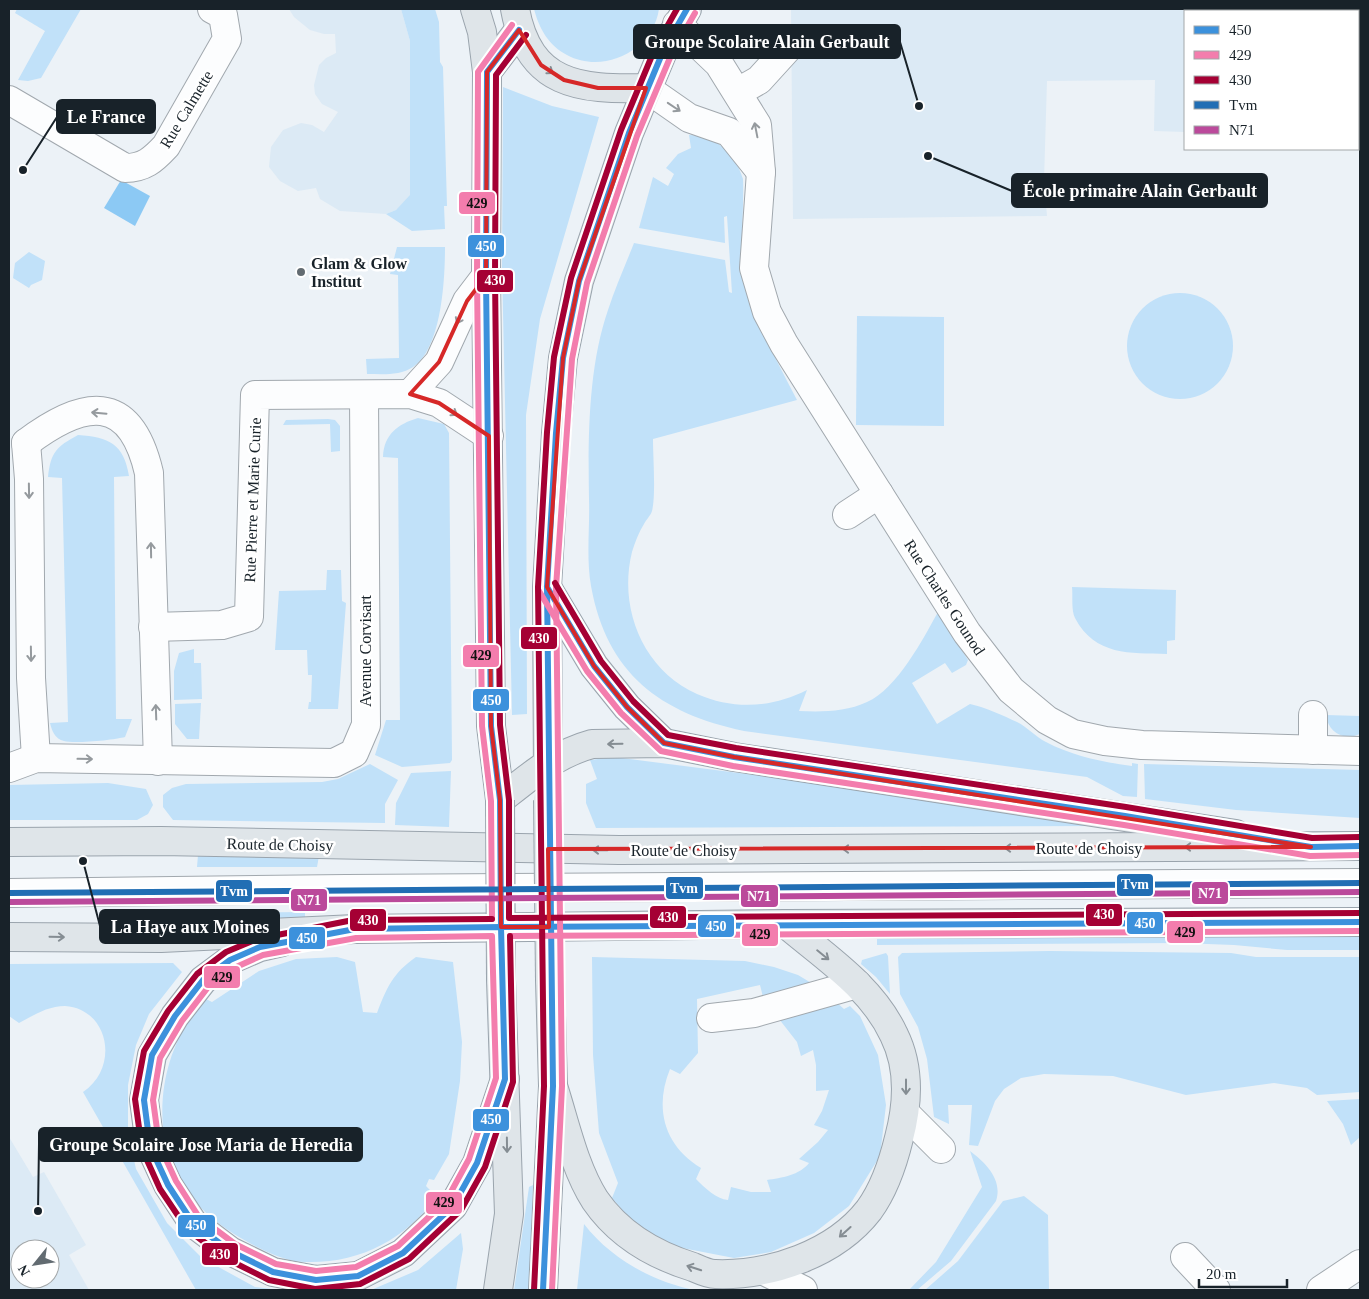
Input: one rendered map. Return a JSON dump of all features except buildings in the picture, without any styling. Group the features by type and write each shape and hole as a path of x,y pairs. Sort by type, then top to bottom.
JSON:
{"main road":[{"path":"475,9 482,32 487,72 486,276 491,726 500,800 501,980 509,1214 498,1290"},
{"path":"543,1290 553,1086 550,980 547,587 556,433 563,358 579,281 646,88 684,14"},
{"path":"487,72 517,19"},
{"path":"517,19 525,44 541,65 564,80 580,86 598,88 646,88"},
{"path":"547,587 594,666 626,707 664,743"},
{"path":"500,800 548,762 592,744 664,743 734,757 1311,846"},
{"name":"Route de Choisy","path":"9,842 161,841 619,850 1360,846"},
{"path":"9,937 161,938 355,928 1360,922"},
{"path":"553,1086 581,1173 596,1200 611,1220 635,1242 674,1261 714,1274 764,1271 807,1257 840,1237 868,1210 882,1189 892,1166 906,1114 905,1067 895,1036 879,1006 857,984 786,924"},
{"path":"355,928 260,947 230,960 202,980 175,1016 152,1055 144,1100 150,1146 168,1185 194,1223 230,1251 273,1272 316,1280 358,1276 402,1254 452,1206 477,1163 505,1079"}],"street":[{"name":"Rue Calmette","path":"9,100 124,168 138,168 152,161 166,146 227,39 218,12"},
{"name":"Rue Charles Gounod","path":"684,14 734,86 757,125 761,172 754,268 767,312 784,344 967,633 995,672 1011,690 1048,720 1074,734 1105,741 1313,750 1360,750"},
{"path":"703,123 730,99 734,86 759,80 789,47"},
{"path":"646,88 689,118 729,132 761,172"},
{"path":"410,394 439,362 467,301 486,276"},
{"path":"364,395 410,394 439,404 489,436"},
{"name":"Rue Pierre et Marie Curie","path":"153,626 222,625 249,617 255,395 364,395"},
{"name":"Avenue Corvisart","path":"36,758 334,764 354,753 366,725 364,395"},
{"path":"9,768 36,758 31,678 29,479 17,438 65,417 99,411 118,416 129,425 138,437 149,473 158,761"},
{"path":"847,515 879,494"},
{"path":"1313,715 1313,750"},
{"path":"9,893 336,889 1360,883"},
{"path":"712,1018 754,1013 857,984"},
{"path":"906,1114 941,1149"},
{"path":"1185,1257 1216,1290"},
{"path":"1335,1286 1360,1264"},
{"path":"764,1271 803,1290"}],"highlighted area":[{"path":"519,30 541,65 564,80 598,88 646,88 579,281 563,358 547,587 594,666 627,707 664,743 734,757 1311,847 548,849 549,927 501,927 500,800 491,726 489,436 439,403 410,394 439,362 467,301 486,276 487,72"}],"shaded area":[{"path":"17,9 81,9 41,78 28,81 18,80 45,31 15,13"},
{"path":"289,9 401,9 410,41 410,196 396,210 386,214 340,211 320,199 316,188 298,191 280,181 269,167 271,147 283,130 301,123 312,125 324,132 338,112 322,104 315,94 314,85 319,65 326,58 336,53 335,34 324,34 310,30 294,17"},
{"path":"401,9 435,9 439,22 440,62 443,67 447,206 444,206 445,229 412,231 386,214 396,210 410,195 410,41"},
{"path":"534,9 659,9 655,24 637,47 625,55 611,60 596,62 581,60 560,51 545,35"},
{"path":"791,9 1258,9 1184,10 1184,132 1154,131 1155,80 1047,81 1044,181 1047,216 793,219"},
{"path":"503,87 552,106 599,117 540,319 526,415 527,714 512,715 502,268"},
{"path":"689,135 708,139 724,148 740,170 743,179 743,256 750,294 763,331 797,400 653,439 654,486 652,511 636,541 632,552 629,573 632,615 639,635 649,653 662,670 678,683 697,694 711,699 725,703 752,705 780,700 807,690 799,711 842,710 867,702 878,696 889,686 908,662 938,612 968,660 966,665 952,673 945,663 912,683 937,724 970,704 988,709 1017,722 1042,740 1066,751 1110,763 1132,766 1132,763 1138,764 1137,797 1123,796 1087,777 744,731 687,713 663,700 642,685 624,666 610,643 599,617 591,586 588,553 589,428 593,379 601,332 634,243 725,260 729,292 732,293 727,216 724,217 725,243 639,228 653,177 668,186 674,174 666,168 678,154 691,148"},
{"path":"397,247 445,247 443,294 436,329 423,358 413,367 397,373 367,374 366,359 399,358 398,275 390,274"},
{"path":"29,252 45,261 42,280 31,285 29,288 13,278 15,263"},
{"path":"1180,293 1200,297 1217,309 1229,326 1233,346 1229,366 1217,383 1200,395 1180,399 1160,395 1143,383 1131,366 1127,346 1131,326 1143,309 1160,297"},
{"path":"857,316 944,317 944,426 856,425"},
{"path":"418,418 444,424 449,433 452,760 450,763 402,767 375,755 386,720 400,720 398,458 383,457 386,442 393,431 404,423"},
{"path":"286,420 335,420 340,426 340,451 331,452 330,424 283,425"},
{"path":"78,435 106,440 113,444 119,449 127,465 129,476 114,477 116,719 132,719 125,737 76,742 64,741 56,737 50,723 68,722 62,478 48,477 51,462 56,451 64,443"},
{"path":"327,570 341,570 342,601 346,603 338,709 308,709 309,702 311,702 312,675 308,675 307,650 275,650 279,591 326,590"},
{"path":"1072,587 1176,590 1175,640 1167,641 1167,654 1115,650 1093,640 1075,618"},
{"path":"194,649 194,663 201,663 202,699 174,700 174,671 179,653"},
{"path":"201,703 199,739 187,739 175,724 175,704"},
{"path":"1326,715 1360,716 1360,734 1348,737 1338,734 1330,727"},
{"path":"614,757 886,792 1111,826 596,828 586,803 586,784 597,779 590,760"},
{"path":"370,764 398,780 385,804 385,823 173,820 163,807 163,795 172,788 186,784 322,782 338,779"},
{"path":"1144,764 1360,770 1360,818 1236,810 1145,799"},
{"path":"451,771 449,827 395,825 396,803 411,773"},
{"path":"108,783 146,789 153,805 148,814 137,820 9,820 9,785"},
{"path":"198,855 319,856 317,867 197,867"},
{"path":"305,912 305,921 199,925 199,913"},
{"path":"877,936 1360,936 1360,950 1287,950 1234,945 1180,943 877,945"},
{"path":"1050,951 1231,953 1256,957 1360,957 1360,1092 1317,1095 1307,1088 1274,1083 1186,1095 1113,1076 1044,1074 1021,1078 1004,1089 995,1101 978,1146 969,1145 972,1105 948,1105 949,1124 934,1117 927,1059 918,1027 900,994 898,957 902,953"},
{"path":"886,953 888,956 890,994 876,977 861,964 862,960"},
{"path":"337,957 355,962 363,1012 377,1013 396,975 416,957 453,962 462,1042 460,1081 449,1154 434,1180 429,1179 426,1186 437,1197 424,1212 395,1237 362,1254 324,1262 295,1261 267,1252 234,1234 205,1212 187,1192 179,1179 164,1135 162,1117 165,1080 176,1045 184,1028 206,999 212,1002 259,971 296,959"},
{"path":"592,957 745,961 774,967 798,975 818,987 764,1001 760,985 697,999 698,1053 680,1074 670,1069 665,1084 663,1112 666,1125 678,1149 701,1168 696,1179 719,1198 728,1200 731,1187 751,1192 771,1192 767,1180 790,1175 805,1167 809,1163 799,1159 828,1130 814,1125 822,1111 829,1090 816,1091 816,1065 813,1050 801,1056 797,1042 779,1019 836,1002 844,1009 850,1006 860,1016 878,1055 886,1105 880,1156 849,1206 814,1233 771,1252 734,1258 677,1247 635,1225 612,1198 618,1183 599,1133 593,1055"},
{"path":"173,963 182,972 149,1014 136,1045 128,1085 128,1133 136,1169 167,1223 202,1258 255,1287 282,1290 196,1290 83,1092 95,1081 102,1068 105,1055 104,1041 100,1028 92,1017 80,1010 65,1006 47,1009 19,1023 9,1016 9,964"},
{"path":"1360,1099 1360,1137 1351,1145 1343,1124 1327,1101"},
{"path":"9,1137 33,1177 44,1172 86,1245 69,1255 89,1290 9,1290"},
{"path":"970,1151 992,1173 998,1193 996,1201 951,1261 917,1290 909,1290 936,1262 982,1187"},
{"path":"533,1185 529,1290 514,1290 529,1187"},
{"path":"1024,1196 1048,1215 1049,1290 925,1290 958,1261 1003,1201"},
{"path":"584,1224 607,1248 634,1267 664,1282 696,1290 577,1290"},
{"path":"461,1233 463,1249 456,1290 371,1290 418,1270"}],"water":[{"path":"121,180 150,196 135,226 104,208"}],"transit line":[{"name":"430","path":"534,1290 544,1086 538,587 547,432 554,357 571,278 621,130 656,46 677,9"},
{"name":"450","path":"543,1290 553,1086 547,587 556,433 563,358 579,281 629,133 664,49 687,9"},
{"name":"429","path":"552,1290 562,1086 556,587 572,359 587,283 637,136 672,53 695,13"},
{"name":"429","path":"492,919 491,801 482,726 477,276 478,72 512,25"},
{"name":"450","path":"501,927 500,800 491,726 486,276 487,72 519,30"},
{"name":"430","path":"526,35 496,75 495,276 500,725 509,800 509,918 1360,913"},
{"name":"430","path":"555,583 601,661 633,701 668,735 736,748 1126,807 1312,838 1360,837"},
{"name":"450","path":"547,587 594,666 627,707 664,743 734,757 1125,816 1311,847 1360,846"},
{"name":"429","path":"539,591 587,671 621,713 661,751 733,766 1124,825 1310,856 1360,855"},
{"name":"Tvm","path":"9,893 1360,883"},
{"name":"N71","path":"9,902 1360,892"},
{"name":"430","path":"492,919 353,920 257,939 226,952 197,974 168,1011 144,1051 135,1099 142,1149 160,1189 187,1229 225,1258 269,1280 315,1289 360,1284 409,1259 461,1210 485,1167 513,1082 510,936"},
{"name":"450","path":"501,927 1360,922"},
{"name":"450","path":"501,927 505,1079 477,1163 453,1206 403,1253 358,1276 316,1280 273,1272 230,1251 193,1223 168,1185 150,1146 144,1100 152,1055 175,1016 203,980 230,960 260,947 355,929 501,927"},
{"name":"429","path":"510,936 1360,931"},
{"name":"429","path":"492,936 496,1078 469,1159 446,1201 398,1246 356,1267 316,1271 276,1264 235,1244 199,1217 176,1181 159,1144 153,1100 160,1058 182,1021 209,986 234,968 263,955 356,938 492,936"}],"place":[{"name":"Groupe Scolaire Alain Gerbault","path":"919,106"},
{"name":"École primaire Alain Gerbault","path":"928,156"},
{"name":"Le France","path":"23,170"},
{"name":"Glam & Glow Institut","path":"301,272"},
{"name":"La Haye aux Moines","path":"83,861"},
{"name":"Groupe Scolaire Jose Maria de Heredia","path":"38,1211"}]}
